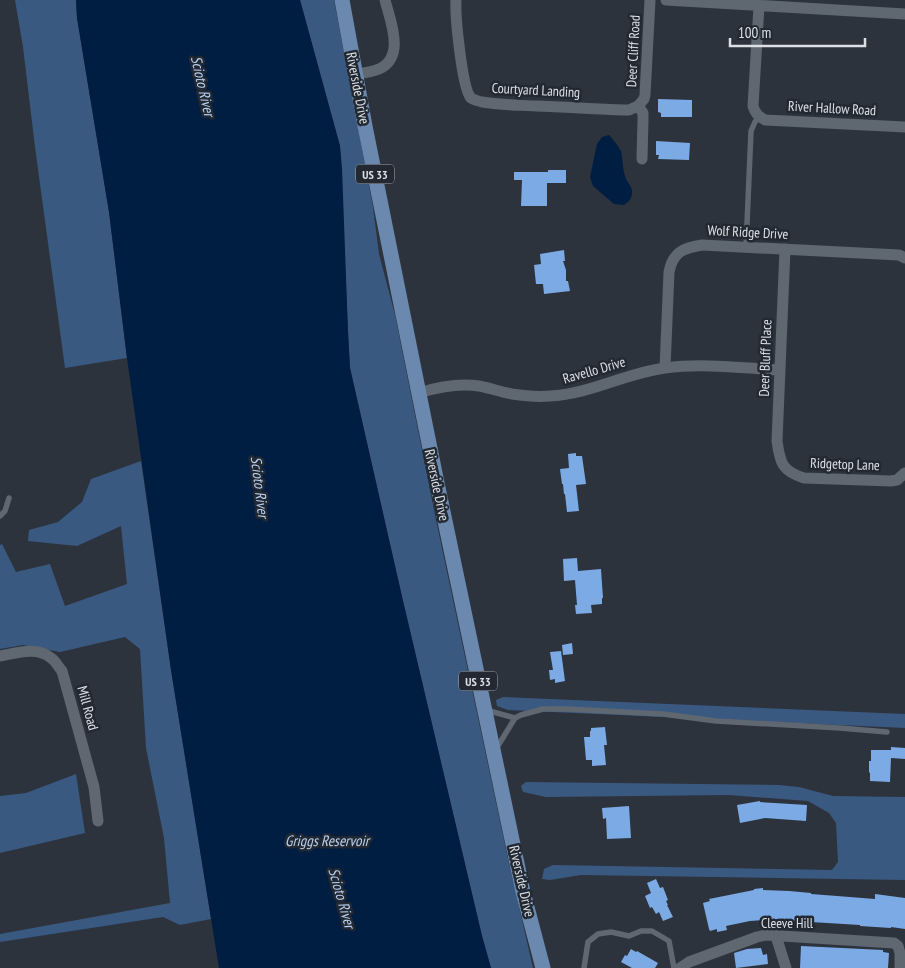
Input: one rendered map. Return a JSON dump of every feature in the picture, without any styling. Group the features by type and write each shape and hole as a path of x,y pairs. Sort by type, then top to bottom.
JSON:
{"main road":[{"name":"Riverside Drive","path":"342,0 355,74 484,710 523,892 543,968"}],"street":[{"path":"355,74 382,67 388,62 394,51 395,40 385,0"},
{"name":"Courtyard Landing","path":"456,0 457,26 464,79 470,97 484,102 506,104 624,110 638,106"},
{"name":"Deer Cliff Road","path":"642,159 644,120 643,113 638,106 645,95 650,0"},
{"path":"666,0 905,14"},
{"path":"759,6 753,106 759,117"},
{"name":"River Hallow Road","path":"759,117 765,120 905,127"},
{"name":"Wolf Ridge Drive","path":"665,368 672,261 679,253 689,247 702,245 900,254 905,258"},
{"name":"Deer Bluff Place","path":"784,249 777,441 779,455 784,468"},
{"name":"Ravello Drive","path":"419,393 436,388 465,385 522,396 565,395 594,388 630,375 665,368 697,366 780,370"},
{"name":"Ridgetop Lane","path":"784,468 794,475 804,478 891,481 897,480 905,472"},
{"name":"Mill Road","path":"0,656 22,651 38,652 53,659 62,671 94,787 98,821"},
{"name":"Cleeve Hill","path":"680,968 689,962 766,935 890,942 898,946 900,968"},
{"path":"776,936 786,968"}],"lane":[{"path":"746,247 751,131 759,117"},
{"path":"0,516 5,511 9,498"},
{"path":"493,753 515,718 543,709 663,714 716,721 887,732"},
{"path":"484,710 515,718"},
{"path":"584,968 588,942 598,934 611,932 629,936 641,931 652,931 669,941 674,968"}],"shaded area":[{"path":"15,0 76,0 77,18 109,212 127,358 65,368 23,47"},
{"path":"300,0 334,0 373,207 379,254 395,315 436,520 533,968 491,968 482,936 350,368 340,146"},
{"path":"141,461 171,670 211,919 180,925 163,917 0,942 0,934 170,903 164,838 146,748 140,649 125,637 60,652 23,645 0,649 0,545 2,544 16,572 50,564 65,606 127,584 121,526 77,546 28,541 29,530 58,522 82,502 91,479"},
{"path":"503,697 905,714 905,728 508,710 497,706 496,700"},
{"path":"76,774 85,833 0,853 0,796 26,793"},
{"path":"526,782 779,785 799,787 833,796 905,797 905,880 581,875 550,880 542,879 544,869 553,865 832,870 838,862 836,823 829,813 808,801 729,795 546,797 523,792 521,786"}],"water":[{"name":"Griggs Reservoir","path":"76,0 300,0 340,146 350,368 403,601 491,968 219,968 171,670 127,358 109,212 77,18"},
{"path":"609,135 621,151 626,179 632,189 631,199 624,205 614,204 593,186 590,177 597,144 602,137"}],"building":[{"path":"658,99 692,100 692,117 661,117 661,113 658,112"},
{"path":"656,141 690,143 689,160 658,159 659,155 656,155"},
{"path":"548,170 566,170 566,183 547,183 547,206 521,206 522,180 514,180 514,172 548,172"},
{"path":"564,250 565,261 563,261 566,270 566,281 568,281 570,291 544,294 543,284 536,284 534,265 541,264 540,254"},
{"path":"576,453 576,456 582,456 586,484 576,485 579,511 567,512 560,469 569,468 568,454"},
{"path":"577,558 578,571 601,569 602,604 591,605 592,613 576,614 575,580 564,581 563,559"},
{"path":"572,643 573,654 563,655 562,645"},
{"path":"561,651 565,681 555,683 555,679 550,680 549,670 553,670 550,652"},
{"path":"605,727 607,745 604,745 606,765 592,766 592,760 586,760 584,737 590,737 591,728"},
{"path":"891,747 905,748 905,759 891,758 890,782 870,781 869,761 871,761 871,750 891,750"},
{"path":"760,801 807,805 806,821 765,818 740,823 737,805"},
{"path":"629,806 631,838 607,839 606,818 603,819 602,808"},
{"path":"656,879 660,888 663,887 668,900 666,901 667,905 673,917 663,921 659,912 656,914 652,907 650,908 645,896 651,893 647,883"},
{"path":"763,888 763,890 875,899 875,894 905,898 905,929 778,919 750,921 726,926 727,930 717,932 717,929 710,931 703,903 710,901 709,899"},
{"path":"801,946 883,950 883,952 889,953 888,968 800,968"},
{"path":"761,948 763,955 767,954 768,964 736,968 734,953 747,949"},
{"path":"631,949 658,963 655,968 632,968 621,962"}],"water label":[{"name":"Scioto River","path":"203,86"},
{"name":"Scioto River","path":"260,487"},
{"name":"Scioto River","path":"342,898"}]}
